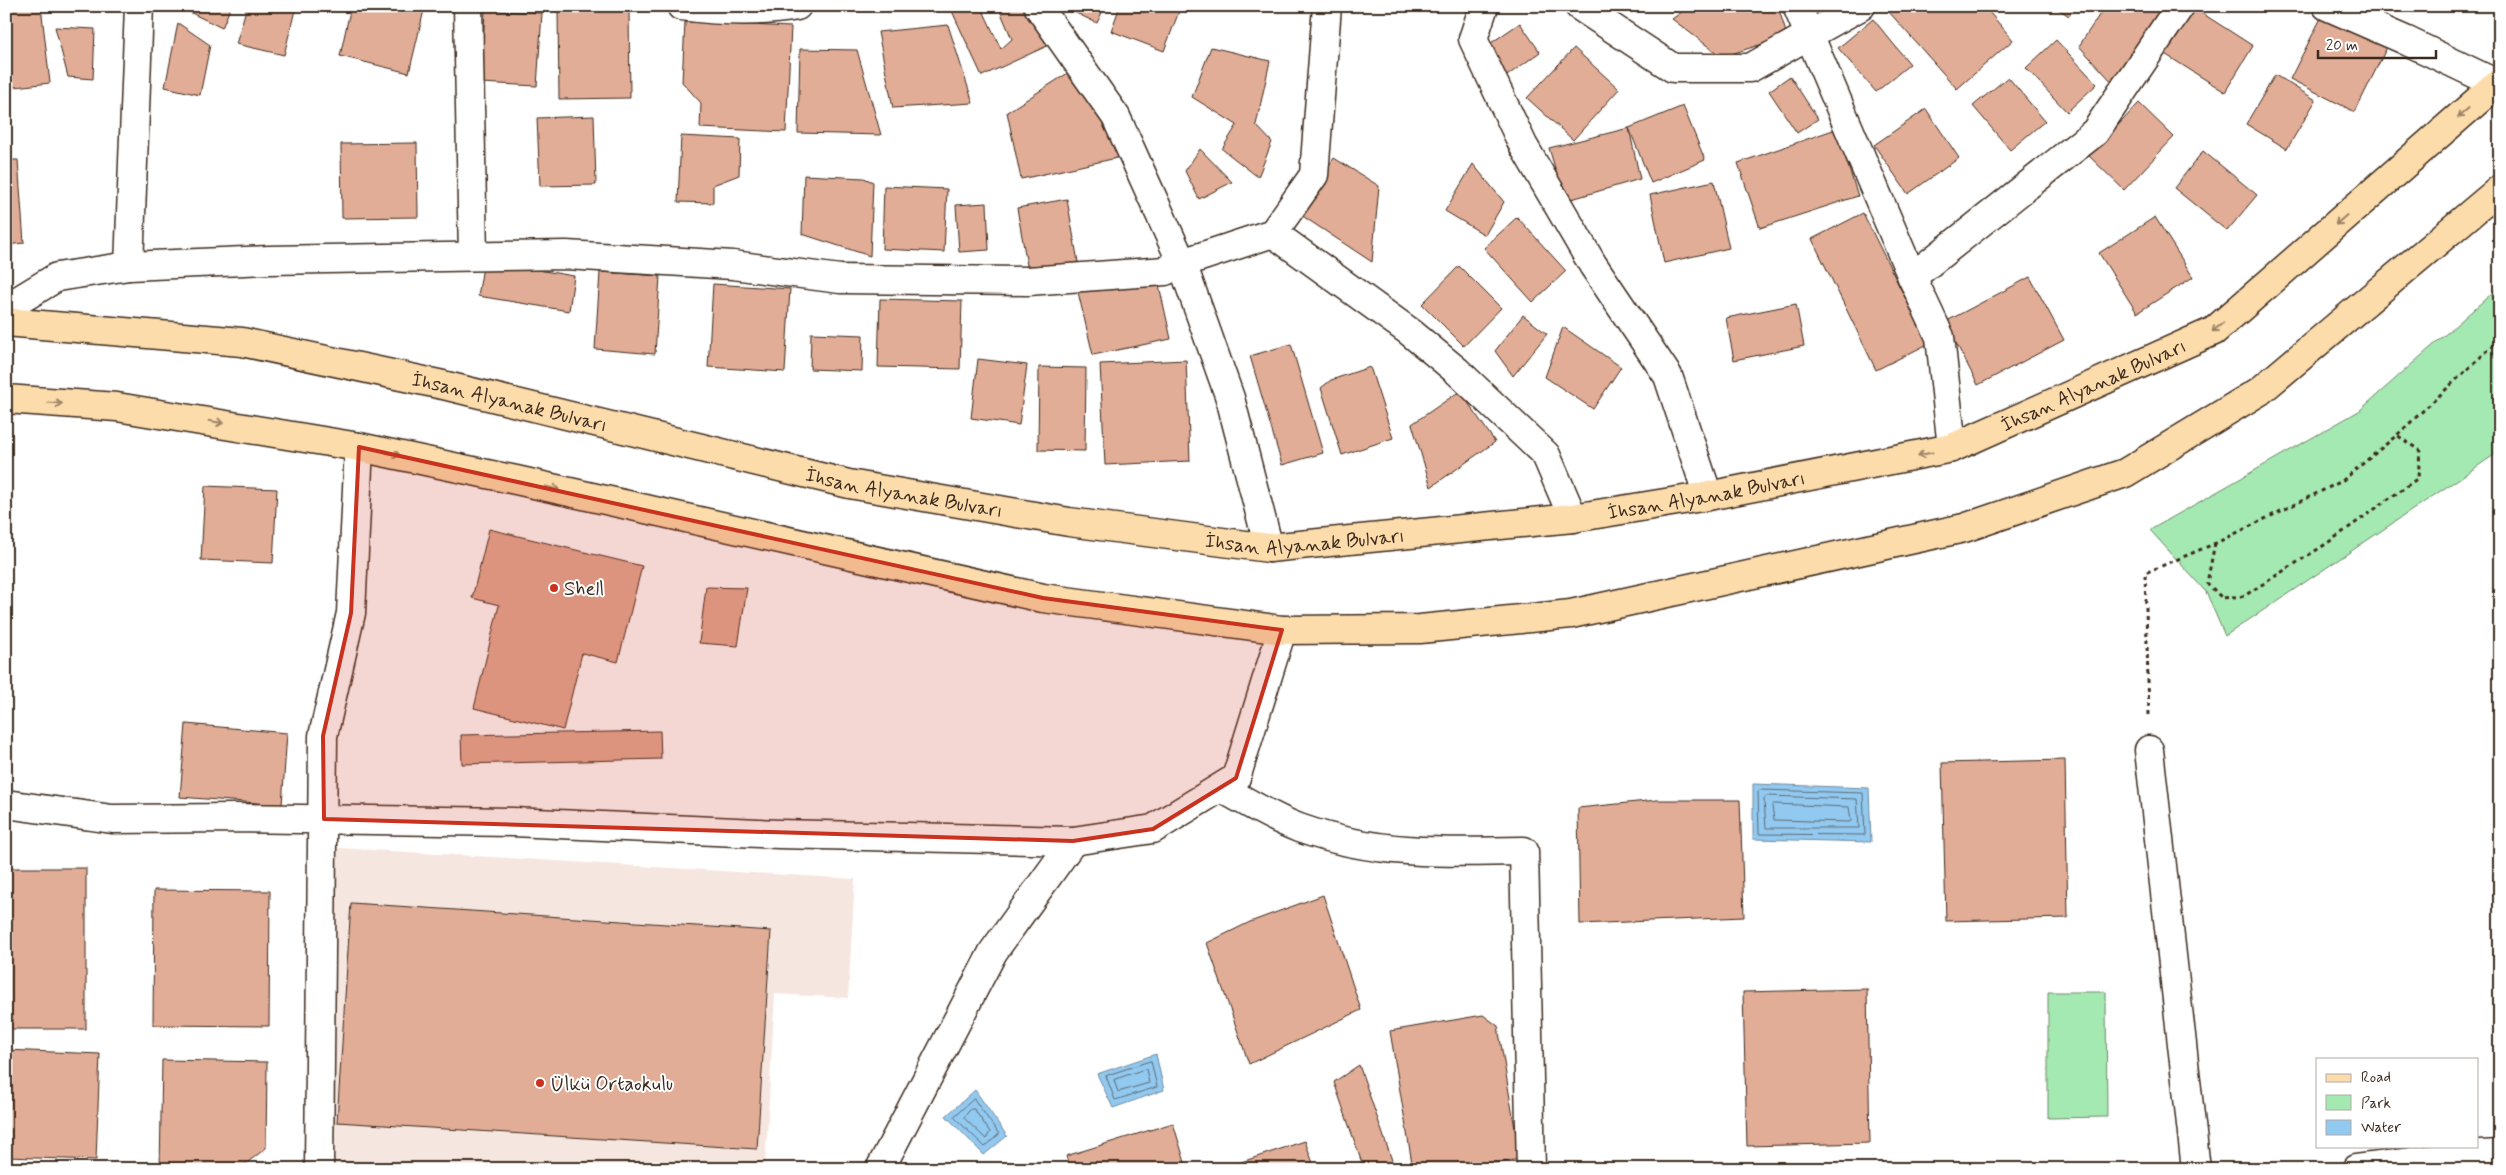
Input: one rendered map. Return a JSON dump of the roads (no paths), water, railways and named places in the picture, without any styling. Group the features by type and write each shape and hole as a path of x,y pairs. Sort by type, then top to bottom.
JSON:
{"main road":[{"name":"İhsan Alyanak Bulvarı","path":"6,322 242,342 443,385 849,484 1069,522 1269,548 1573,518 1708,496 1952,448 2214,331 2498,82"},
{"path":"6,399 117,407 359,447 516,480 1043,598 1282,630 1420,629 1571,614 1964,528 2125,473 2260,391 2500,189"}],"street":[{"path":"129,266 139,6"},
{"path":"468,6 473,256"},
{"path":"681,6 718,11 781,9 797,6"},
{"path":"1038,6 1116,117 1182,263 1230,398 1269,548"},
{"path":"6,308 57,276 129,266 269,260 566,255 733,265 850,280 1028,281 1165,271 1182,263 1273,233 1314,175 1327,6"},
{"path":"1484,6 1473,39 1522,145 1593,266 1668,376 1708,496"},
{"path":"1579,6 1674,68 1750,68 1861,6"},
{"path":"1797,6 1912,277 1940,337 1952,448"},
{"path":"1912,277 2094,132 2180,6"},
{"path":"2328,6 2498,82"},
{"path":"1273,233 1410,332 1457,371 1546,455 1573,518"},
{"path":"319,1169 324,819 323,736 351,613 359,447"},
{"path":"6,804 112,819 324,819 513,822 779,834 1073,841 1154,829 1236,778 1282,630"},
{"path":"2149,750 2196,1169"},
{"path":"1220,788 1297,827 1348,843 1434,854 1524,851 1531,1169"},
{"path":"880,1169 993,952 1073,841"},
{"path":"2356,1169 2460,1156 2500,1154"}],"water":[{"path":"1753,784 1869,788 1871,842 1753,839"},
{"path":"1156,1054 1164,1090 1113,1108 1097,1074"},
{"path":"975,1090 1007,1136 984,1155 946,1116"}],"place":[{"name":"Shell","path":"554,588"},
{"name":"Ülkü Ortaokulu","path":"540,1083"}]}
